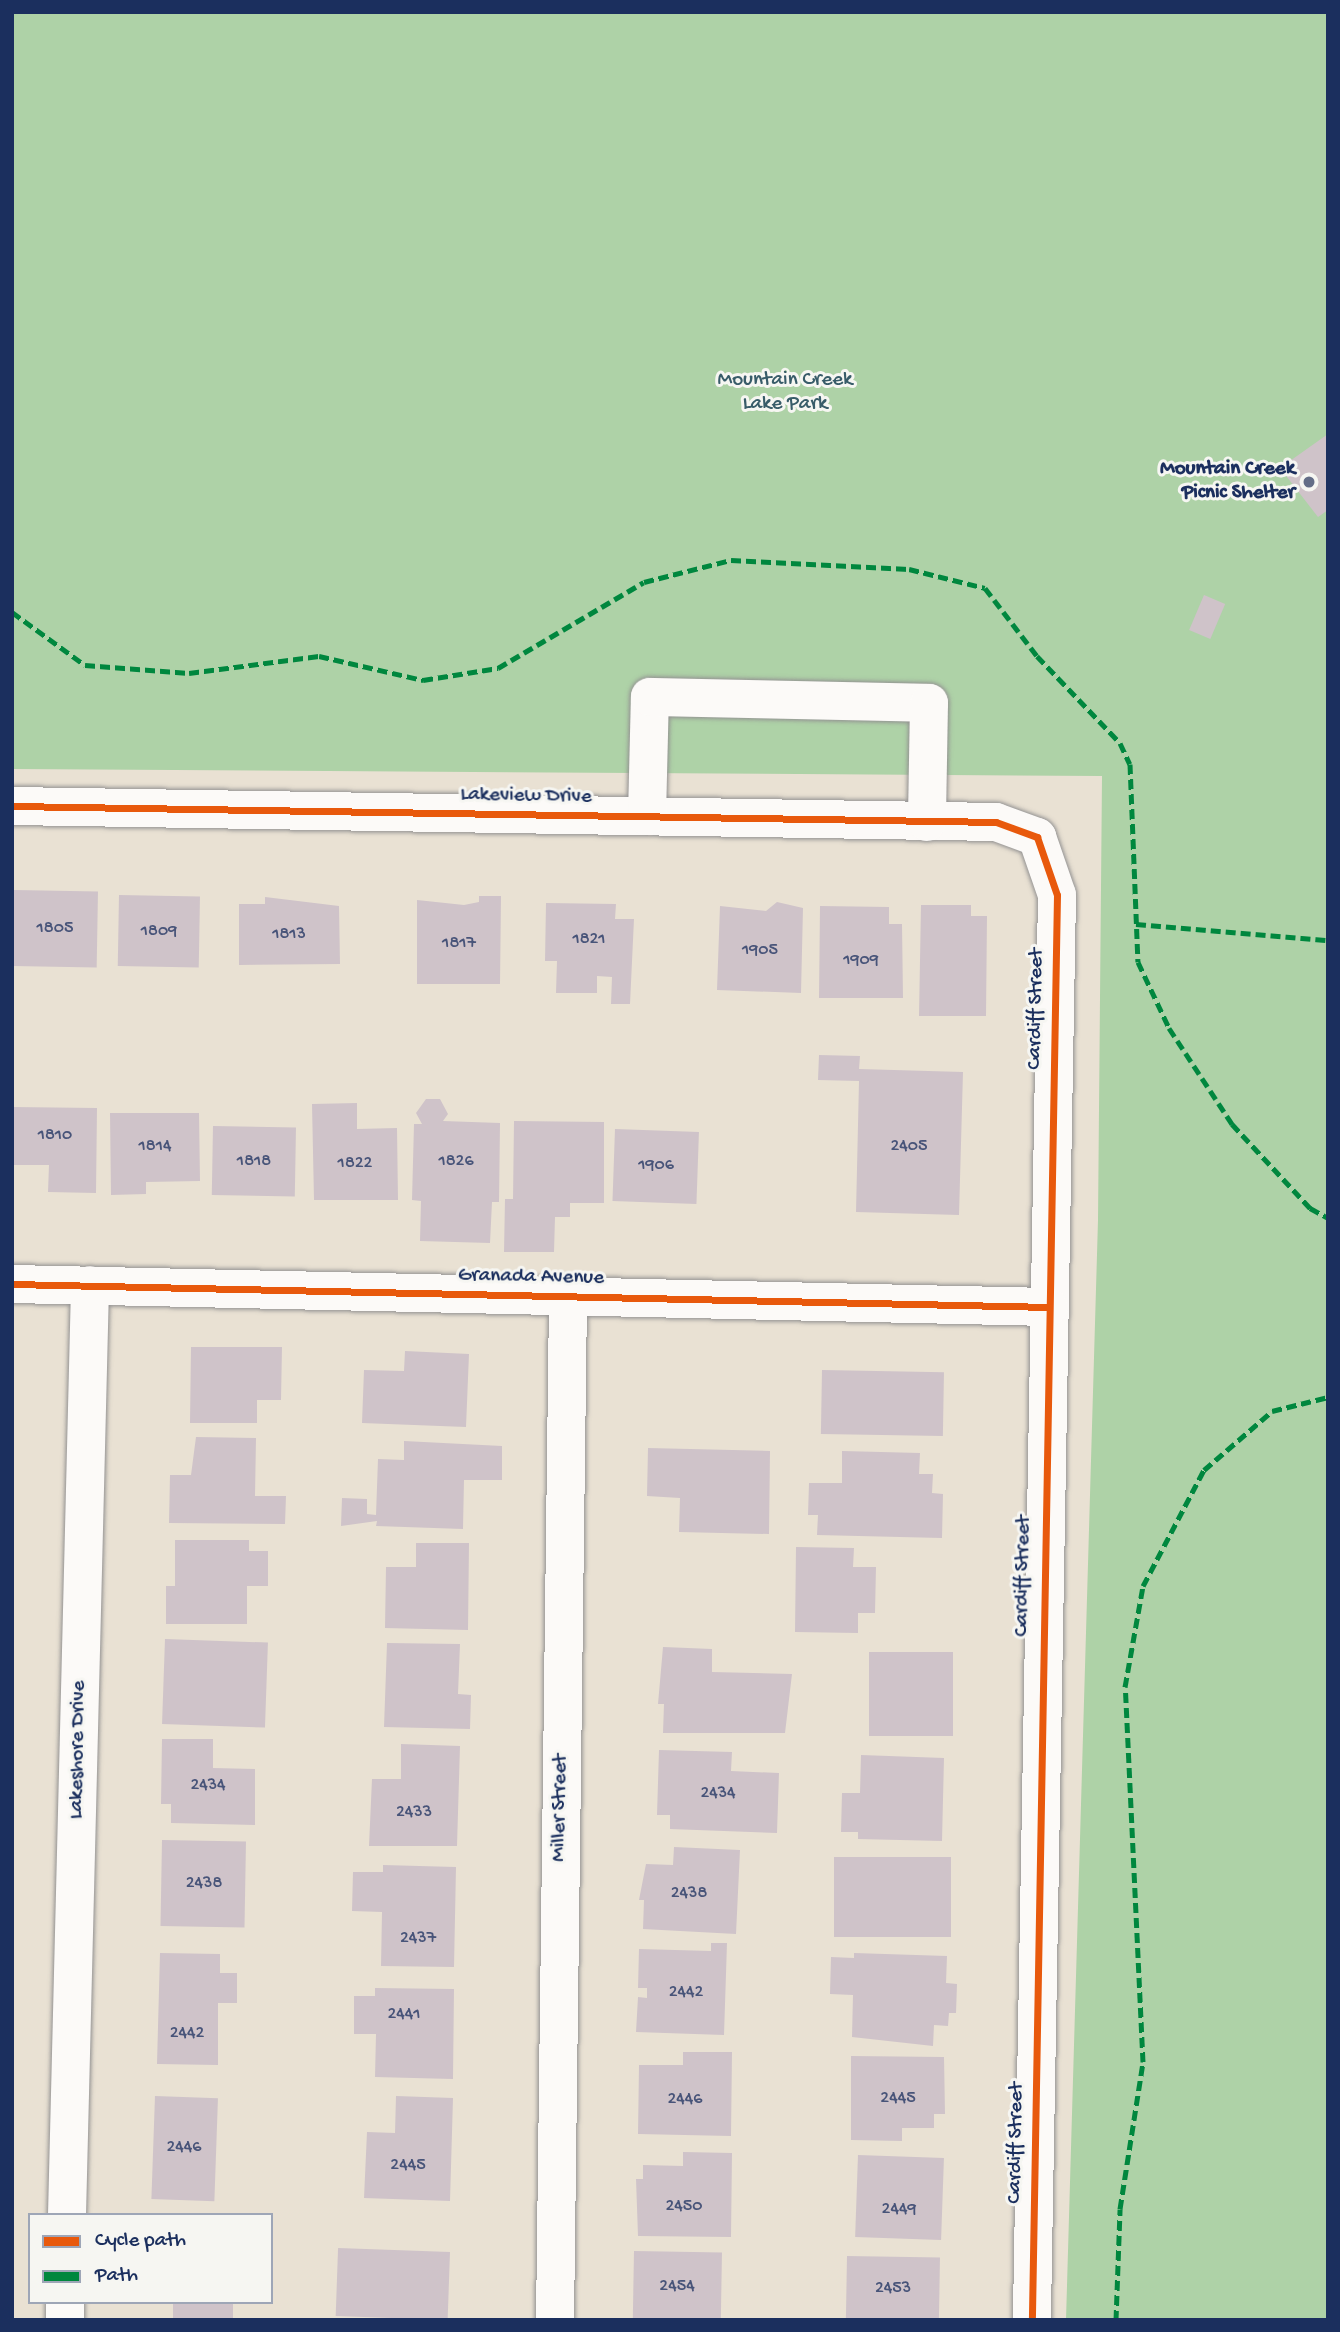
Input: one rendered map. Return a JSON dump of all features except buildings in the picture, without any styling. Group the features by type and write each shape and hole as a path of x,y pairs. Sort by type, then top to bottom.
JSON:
{"street":[{"path":"648,816 650,697 929,703 927,821"},
{"name":"Lakeview Drive","path":"12,806 996,822 1037,837"},
{"name":"Cardiff Street","path":"1032,2320 1057,895 1037,837"},
{"name":"Granada Avenue","path":"12,1284 1049,1307"},
{"name":"Lakeshore Drive","path":"68,2213 90,1285"},
{"name":"Miller Street","path":"555,2320 568,1297"}],"green space":[{"name":"Mountain Creek Lake Park","path":"12,12 1328,12 1328,2320 1066,2320 1098,1220 1102,776 12,769"}],"marked path":[{"path":"12,612 85,665 189,673 319,656 423,680 498,668 644,582 731,560 909,569 985,588 1037,656 1120,743 1130,764 1138,962 1169,1028 1232,1124 1310,1208 1328,1218"},
{"path":"1136,924 1328,940"},
{"path":"1116,2320 1120,2209 1143,2062 1125,1687 1143,1586 1204,1470 1272,1411 1328,1397"}],"cycle path":[{"path":"12,806 996,822 1037,837 1057,895 1032,2320"},
{"path":"12,1284 1049,1307"}],"place":[{"name":"Mountain Creek Picnic Shelter","path":"1309,482"}]}
